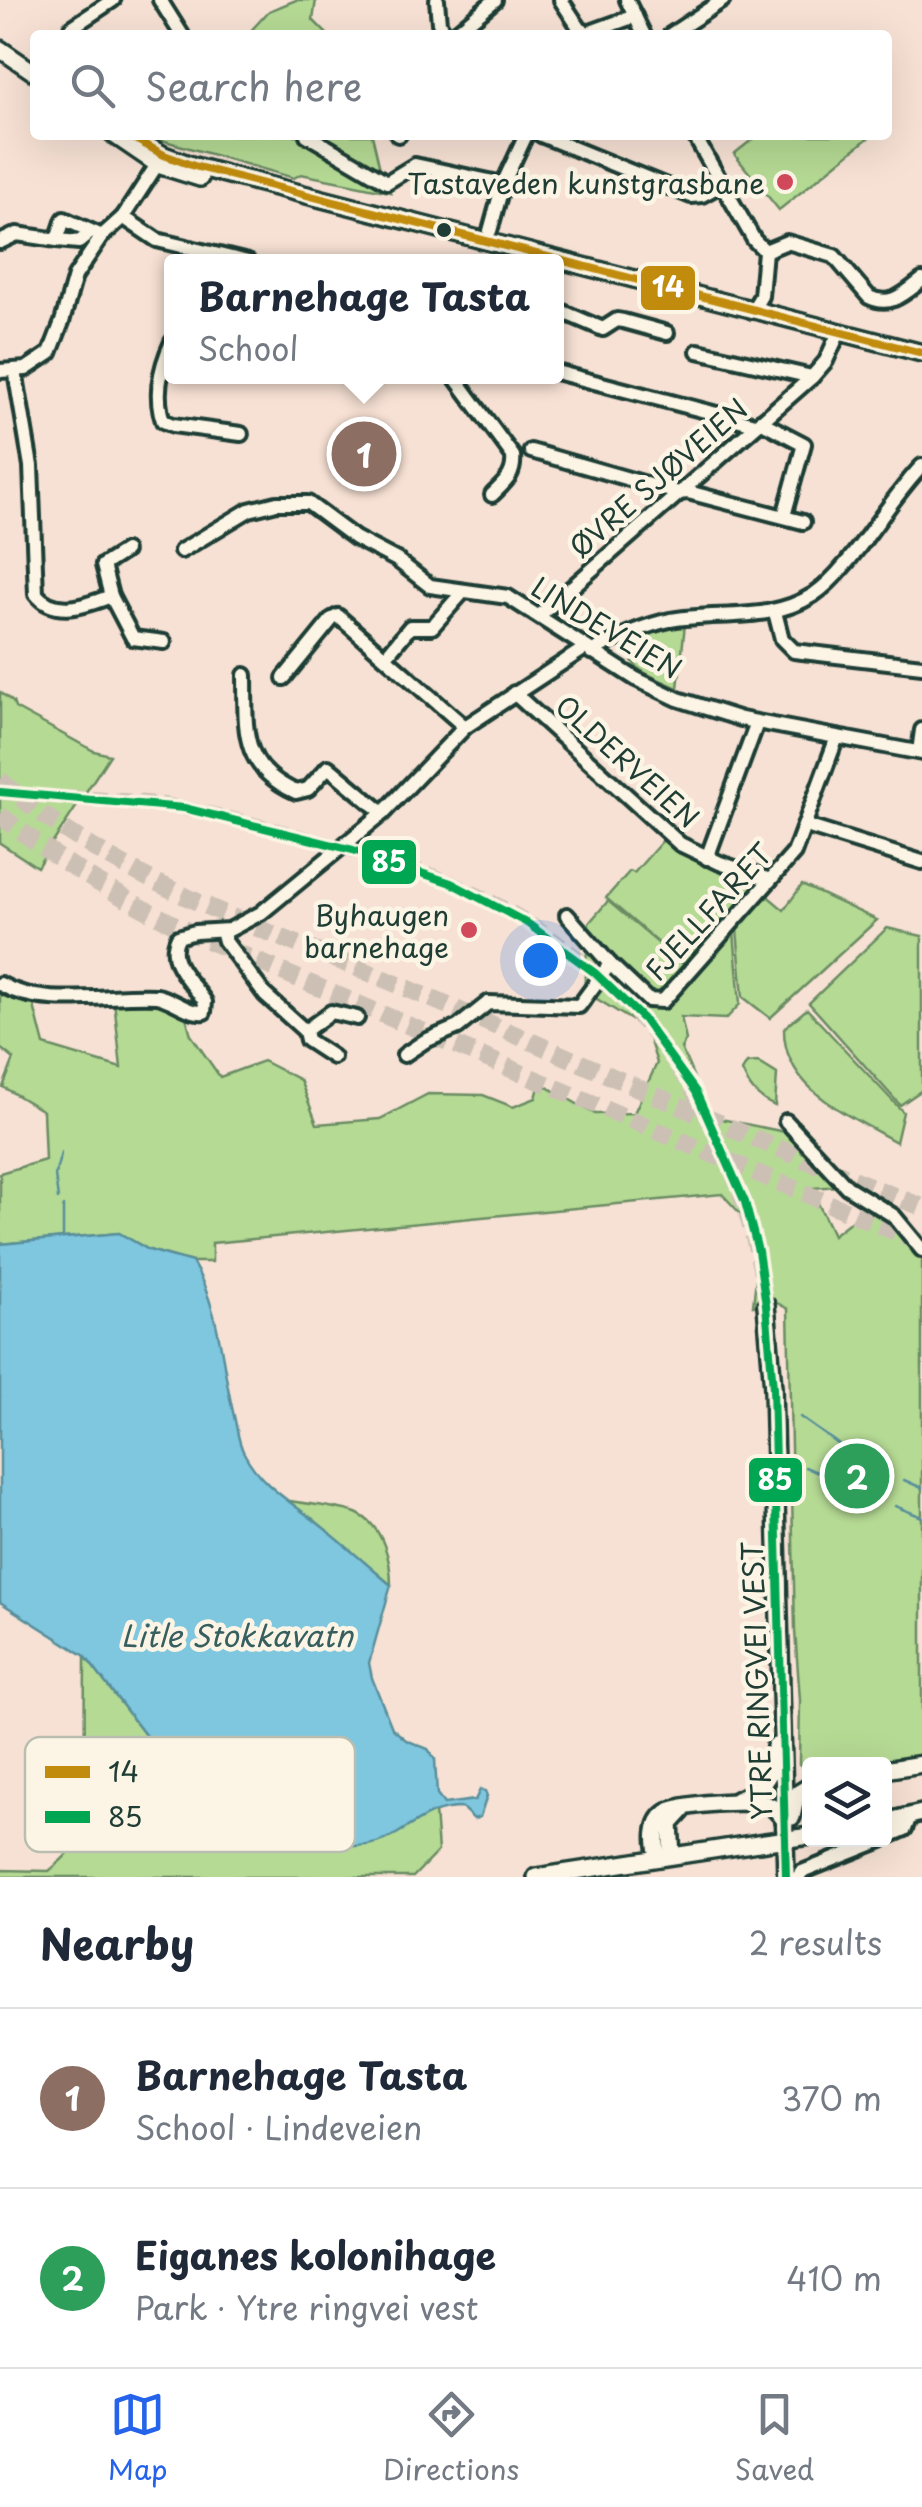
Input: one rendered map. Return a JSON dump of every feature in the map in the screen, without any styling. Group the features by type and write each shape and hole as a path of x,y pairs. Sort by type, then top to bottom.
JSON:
{"main road":[{"path":"0,49 30,69"},
{"path":"123,140 161,160 535,254"},
{"path":"135,140 161,160"},
{"path":"564,261 922,353"},
{"name":"YTRE RINGVEI VEST","path":"766,1304 774,1422 786,1877"},
{"path":"734,1802 753,1794 771,1774 774,1694 780,1674"},
{"path":"892,1769 922,1764"},
{"path":"784,1768 802,1779"},
{"path":"785,1851 794,1800 802,1789"},
{"path":"665,1856 670,1824 685,1808 734,1802 768,1805 785,1821"},
{"path":"536,1877 802,1837"}],"street":[{"path":"71,30 113,0"},
{"path":"160,0 179,30"},
{"path":"437,0 439,23 445,30"},
{"path":"456,30 495,0"},
{"path":"561,0 582,30"},
{"path":"626,0 642,30"},
{"path":"678,30 723,0"},
{"path":"596,30 635,16"},
{"path":"315,140 386,182 415,164 503,184"},
{"path":"490,231 503,184 524,140"},
{"path":"552,140 686,194 698,196 722,184"},
{"path":"697,140 754,240 765,251"},
{"path":"0,242 18,234 79,242 97,234 123,217 161,160"},
{"path":"123,217 157,240 190,254"},
{"path":"57,240 64,219 97,234"},
{"path":"0,370 15,371 50,353 75,276 97,234"},
{"path":"765,251 787,242 834,256 876,301 899,298 922,280"},
{"path":"752,310 750,294 763,270 765,251"},
{"path":"564,312 602,329 623,320 667,333"},
{"name":"ØVRE SJØVEIEN","path":"538,616 812,377 826,361 840,332"},
{"name":"ØVRE SJØVEIEN","path":"698,351 812,377"},
{"path":"164,367 158,408 163,420 173,425 241,434"},
{"path":"15,371 31,466 36,594 43,603 61,608 110,596"},
{"path":"564,374 758,423 804,444 784,516"},
{"path":"460,384 512,456 514,468 510,477 492,495"},
{"path":"531,452 802,522"},
{"path":"0,984 16,992 46,996 157,996 200,1013 205,1010 205,1002 178,966 174,945 181,935 222,931 248,921 272,905 384,813 465,726 588,650 670,620 775,612 811,596 829,582 919,474"},
{"name":"LINDEVEIEN","path":"180,551 248,510 276,503 308,503 354,538 398,560 430,586 462,593 504,595 636,679 678,699 757,723 921,752"},
{"path":"125,551 102,565 110,596 133,638 164,642"},
{"path":"386,656 410,628 432,626 462,593"},
{"path":"775,612 782,639 794,651 922,666"},
{"path":"284,678 336,616 465,726"},
{"path":"245,675 248,747 258,762 296,792 311,787 328,766 384,813"},
{"name":"OLDERVEIEN","path":"514,693 670,836 707,858 770,880"},
{"path":"707,858 757,723"},
{"path":"921,752 922,730"},
{"name":"FJELLFARET","path":"567,915 648,1000 663,1002 794,853 837,737"},
{"path":"806,826 922,862"},
{"path":"222,931 253,981 305,1031 306,1040 333,1057"},
{"name":"FJELLFARET","path":"404,1055 425,1041 458,1028 488,1003 576,1008 610,964"},
{"path":"305,1031 331,1012 357,1018"},
{"path":"786,1121 847,1186 885,1209 922,1250"},
{"path":"892,1835 905,1829 916,1814"},
{"path":"798,1877 863,1847"}],"green space":[{"path":"296,0 316,0 313,20 323,30 252,30 269,11"},
{"path":"161,140 373,140 390,192 301,174 294,178"},
{"name":"Tastaveden kunstgrasbane","path":"752,140 866,140 779,210 734,154"},
{"path":"685,624 678,688 636,666 629,651 630,640"},
{"path":"0,692 15,708 94,751 110,755 37,867 0,843"},
{"path":"664,839 759,883 720,929 702,918 721,932 697,962 734,931 740,1004 726,1019 681,1017 686,1040 681,1048 711,1117 785,1132 840,1186 811,1188 833,1235 856,1217 869,1217 879,1209 922,1255 922,1757 892,1761 892,1757 802,1757 802,1766 799,1764 788,1309 777,1303 753,1306 757,1269 751,1225 722,1194 212,1243 212,1262 192,1262 149,1250 119,1233 0,1244 0,1173 45,1160 43,1111 3,1087 14,1059 0,1048 0,989 33,1002 44,1045 121,1068 114,1000 149,1000 180,1008 191,1035 220,1077 263,1061 300,1080 317,1124 380,1119 428,1094 483,1095 513,1107 536,1098 540,1083 595,1114 634,1113 657,1063 646,1029 584,991 589,923 608,901 689,969 606,898 630,871 634,873"},
{"path":"802,885 877,920 770,1018 743,997 737,929 764,893 784,910"},
{"path":"887,928 922,936 922,1090 900,1105 809,1003"},
{"path":"807,1009 903,1112 896,1142 822,1098 795,1068 784,1028"},
{"path":"758,1062 777,1074 775,1106 755,1092 742,1071 747,1063"},
{"path":"285,1500 343,1509 367,1519 384,1545 391,1585 313,1519"},
{"path":"85,1656 147,1737 85,1737"},
{"path":"435,1811 438,1851 413,1877 0,1877 0,1870 49,1871 66,1855 355,1852 355,1818 419,1818"}],"water":[{"name":"Litle Stokkavatn","path":"119,1233 149,1250 192,1262 215,1318 244,1453 275,1491 391,1585 369,1663 372,1678 392,1728 406,1740 428,1749 435,1759 437,1795 444,1804 475,1800 480,1790 485,1791 480,1817 474,1819 462,1808 443,1810 376,1843 355,1846 355,1737 147,1737 85,1656 0,1602 0,1244"}],"waterway":[{"path":"58,1199 55,1175 61,1153"},
{"path":"63,1206 63,1237"},
{"path":"800,1417 855,1456"},
{"path":"805,1467 880,1500"},
{"path":"904,1480 922,1488"},
{"path":"895,1506 922,1517"}],"tunnel":[{"path":"0,780 95,849 200,903 922,1207"},
{"path":"0,792 145,802 219,816 415,869 515,915 572,954 622,999 666,1050 701,1107 730,1169 752,1235 766,1305"},
{"path":"0,815 97,882 200,937 922,1243"}],"transit line":[{"name":"14","path":"137,140 194,166 537,254"},
{"name":"14","path":"564,261 922,353"},
{"name":"85","path":"0,792 184,808 353,850 451,883 527,923 595,973 643,1019 696,1092 745,1202 766,1305 773,1388 786,1877"}],"place":[{"name":"Tastaveden kunstgrasbane","path":"785,182"},
{"name":"Barnehage Tasta","path":"364,454"},
{"name":"Byhaugen barnehage","path":"469,930"},
{"name":"Eiganes kolonihage","path":"857,1476"}]}
